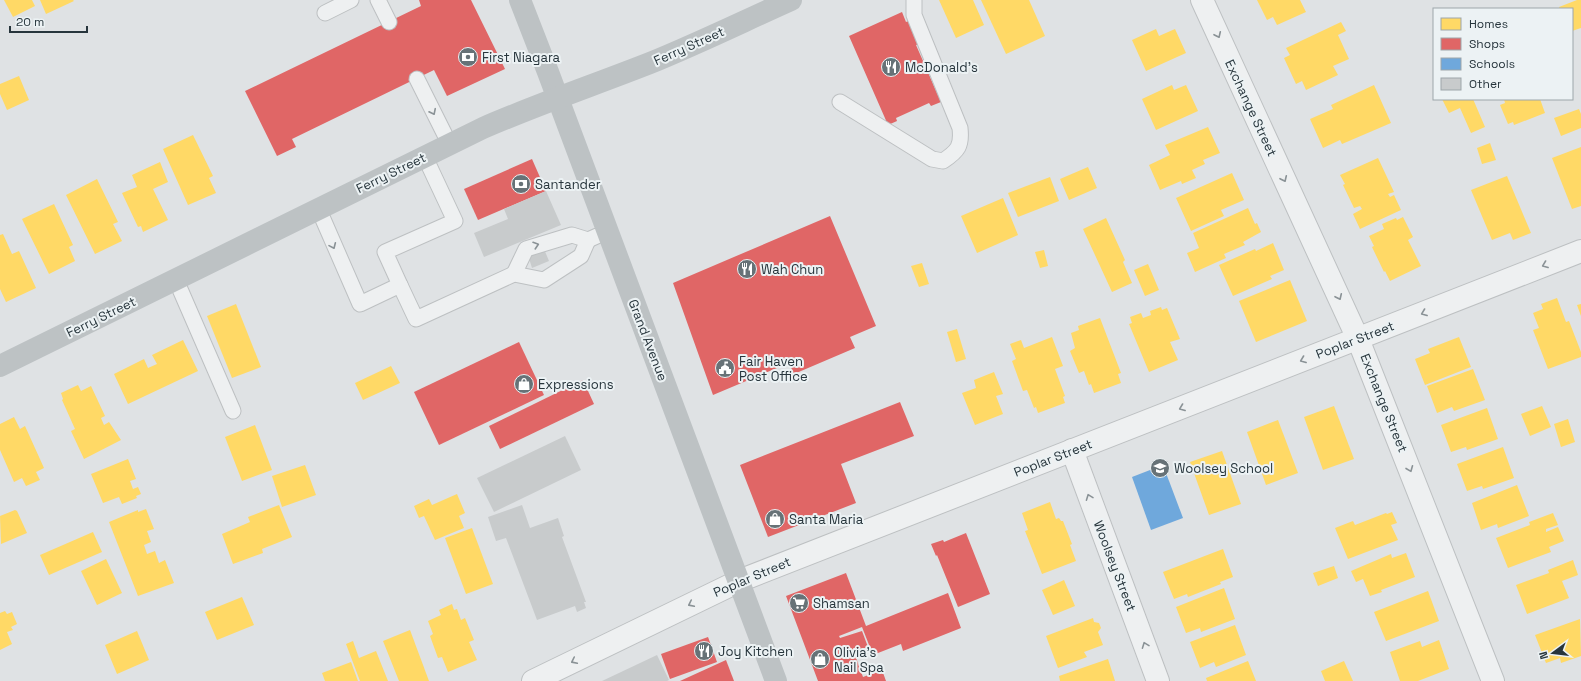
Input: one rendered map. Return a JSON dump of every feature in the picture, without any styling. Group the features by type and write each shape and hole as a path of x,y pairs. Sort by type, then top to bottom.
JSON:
{"main road":[{"name":"Grand Avenue","path":"520,0 776,681"},
{"name":"Ferry Street","path":"0,366 483,128 652,62 791,0"}],"street":[{"name":"Exchange Street","path":"1202,0 1358,339 1493,681"},
{"name":"Poplar Street","path":"533,681 739,581 1581,251"},
{"name":"Woolsey Street","path":"1072,450 1158,681"}],"lane":[{"path":"325,13 351,0"},
{"path":"378,0 389,22"},
{"path":"840,102 932,159 943,162 956,152 962,140 960,128 914,15 914,0"},
{"path":"417,79 450,145"},
{"path":"425,157 455,221 385,252 416,319 514,274 544,280 580,256 588,240 608,232"},
{"path":"319,210 360,304 400,285"},
{"path":"514,274 526,248 572,234 588,240"},
{"path":"176,280 233,412"}],"building: Homes":[{"path":"4,0 32,0 35,6 13,17"},
{"path":"40,0 73,0 74,1 46,14"},
{"path":"939,0 973,0 984,25 956,38"},
{"path":"981,0 1029,0 1045,36 1006,54"},
{"path":"1257,0 1300,0 1306,12 1277,25 1273,17 1267,20"},
{"path":"1577,0 1581,0 1581,28 1573,31 1573,8 1559,7"},
{"path":"1341,22 1346,31 1338,35 1349,59 1333,66 1338,75 1306,90 1302,81 1296,84 1284,58 1290,55 1286,48"},
{"path":"1156,29 1159,36 1175,29 1186,53 1146,71 1132,40"},
{"path":"19,76 29,100 7,110 0,94 0,84"},
{"path":"1172,85 1174,90 1186,85 1198,111 1156,130 1142,99"},
{"path":"1374,85 1391,123 1342,144 1340,140 1323,148 1310,119 1333,109 1331,105"},
{"path":"1442,100 1473,100 1485,127 1471,133 1460,108 1449,113"},
{"path":"1504,100 1540,100 1545,113 1514,125 1513,122 1508,124 1500,105 1505,103"},
{"path":"1579,109 1581,114 1581,128 1561,136 1554,118"},
{"path":"1208,127 1220,153 1203,160 1205,164 1192,170 1196,178 1182,184 1181,181 1160,190 1149,165 1170,155 1165,145"},
{"path":"193,135 213,176 209,178 216,193 188,205 163,149"},
{"path":"1490,143 1496,160 1482,164 1477,148"},
{"path":"1581,147 1581,206 1572,209 1552,158"},
{"path":"1378,158 1394,192 1388,194 1390,197 1394,195 1401,210 1360,229 1353,214 1362,209 1360,206 1354,208 1340,175"},
{"path":"160,162 168,182 153,189 168,220 143,232 141,226 138,227 122,193 137,187 132,175"},
{"path":"1088,167 1097,188 1069,200 1060,179"},
{"path":"1232,173 1244,200 1221,210 1224,216 1191,231 1176,198"},
{"path":"1507,176 1531,233 1513,240 1510,233 1492,240 1471,190"},
{"path":"1050,177 1059,201 1018,217 1008,193"},
{"path":"97,179 118,222 113,224 122,241 95,254 66,195"},
{"path":"1003,198 1018,235 977,253 961,216"},
{"path":"54,204 73,245 69,247 75,261 49,274 22,219"},
{"path":"1248,208 1255,224 1257,223 1261,232 1243,242 1245,245 1224,254 1226,258 1195,272 1187,253 1199,248 1193,233"},
{"path":"1403,217 1413,237 1408,240 1421,266 1390,281 1372,247 1374,246 1369,236 1384,229 1382,224 1396,218 1397,220"},
{"path":"1106,218 1125,260 1123,262 1132,283 1112,292 1083,229"},
{"path":"3,234 12,254 19,251 36,288 6,302 0,289 0,235"},
{"path":"1273,243 1284,270 1270,276 1272,279 1233,296 1219,265 1255,249 1256,251"},
{"path":"1044,250 1048,266 1040,268 1035,252"},
{"path":"922,263 929,284 919,287 911,266"},
{"path":"1148,264 1159,290 1145,296 1134,270"},
{"path":"1290,280 1307,321 1256,342 1239,301"},
{"path":"1557,298 1566,322 1569,321 1581,352 1581,357 1548,369 1533,330 1539,328 1533,313 1543,309 1541,304"},
{"path":"236,304 261,367 232,378 207,316"},
{"path":"1581,304 1581,316 1577,305"},
{"path":"1161,307 1162,310 1167,308 1180,339 1170,342 1178,360 1149,372 1129,324 1132,323 1130,317 1141,313 1143,318 1151,315 1150,311"},
{"path":"1100,318 1121,373 1118,374 1121,383 1094,393 1091,384 1089,385 1084,371 1079,373 1070,351 1075,348 1071,333 1079,330 1078,326"},
{"path":"957,329 966,359 956,362 947,332"},
{"path":"1052,337 1063,366 1055,369 1065,396 1063,397 1065,403 1038,413 1036,407 1034,408 1027,390 1023,391 1012,361 1016,359 1010,344 1021,340 1024,348"},
{"path":"1459,337 1471,367 1425,385 1415,359 1430,353 1428,349"},
{"path":"183,340 198,371 128,404 114,374 144,359 148,368 157,364 152,355"},
{"path":"391,366 400,383 363,400 355,383"},
{"path":"1473,369 1485,400 1454,411 1452,407 1437,413 1427,386"},
{"path":"994,372 1003,394 996,396 1003,414 975,425 962,393 976,388 974,380"},
{"path":"78,385 81,391 91,386 105,416 101,418 104,425 109,422 121,440 84,459 71,431 75,429 62,400 61,393"},
{"path":"1334,406 1354,459 1323,470 1304,417"},
{"path":"1542,406 1551,427 1530,436 1521,414"},
{"path":"1487,408 1498,439 1467,450 1466,447 1451,452 1441,425"},
{"path":"14,417 20,429 25,426 44,468 36,472 40,480 26,486 22,478 14,482 0,450 0,424"},
{"path":"1568,419 1575,442 1561,447 1554,424"},
{"path":"1278,420 1298,473 1266,485 1247,432"},
{"path":"255,425 272,470 242,481 225,437"},
{"path":"1503,447 1514,478 1483,489 1482,486 1467,491 1457,464"},
{"path":"1222,451 1241,504 1209,515 1190,462"},
{"path":"128,459 136,479 130,481 133,489 138,487 141,494 136,496 137,498 122,504 119,497 103,503 91,474"},
{"path":"305,465 316,495 282,507 272,476"},
{"path":"1517,485 1529,516 1498,528 1497,524 1481,530 1472,503"},
{"path":"457,494 465,513 459,516 464,528 435,540 424,516 419,518 414,506 429,499 432,505"},
{"path":"1050,502 1056,519 1059,518 1063,521 1072,544 1070,545 1076,561 1042,574 1025,531 1028,530 1022,513"},
{"path":"279,505 292,537 262,549 263,553 233,564 222,534 250,522 248,517"},
{"path":"146,509 154,529 147,531 151,542 144,545 147,554 155,551 159,563 165,560 174,583 138,596 109,522 138,510 138,512"},
{"path":"15,510 17,511 27,533 1,544 0,516"},
{"path":"1392,512 1397,523 1391,525 1398,540 1348,559 1335,528 1353,521 1355,525"},
{"path":"1553,513 1558,525 1546,529 1546,532 1558,527 1564,541 1549,547 1551,552 1508,568 1496,538 1530,525 1529,522"},
{"path":"472,528 493,584 466,594 445,538"},
{"path":"93,532 102,552 49,575 40,555"},
{"path":"1223,549 1233,577 1220,582 1221,584 1188,597 1187,594 1174,599 1163,572"},
{"path":"1406,553 1415,577 1381,590 1382,592 1370,596 1363,579 1356,582 1351,571 1391,554 1392,558"},
{"path":"106,559 122,593 97,605 81,571"},
{"path":"1573,560 1578,575 1562,581 1569,598 1527,614 1516,585 1549,573 1548,570"},
{"path":"1334,566 1338,578 1318,586 1313,573"},
{"path":"1064,580 1075,606 1053,615 1042,590"},
{"path":"1224,588 1235,619 1201,632 1200,628 1186,633 1176,607"},
{"path":"1428,591 1439,621 1386,641 1374,612"},
{"path":"242,597 254,625 217,640 205,612"},
{"path":"452,604 454,610 457,609 461,620 465,618 474,640 469,642 477,660 448,672 442,657 438,658 430,636 433,634 428,621 441,615 439,610"},
{"path":"5,611 7,614 12,612 17,624 11,627 13,630 7,632 12,644 0,650 0,613"},
{"path":"1093,618 1094,622 1099,623 1101,628 1098,632 1103,645 1084,652 1087,657 1058,668 1046,636"},
{"path":"1580,619 1581,656 1561,663 1560,658 1546,663 1535,635"},
{"path":"1235,625 1246,655 1216,667 1214,662 1200,668 1190,642"},
{"path":"410,630 429,681 399,681 383,641"},
{"path":"137,631 149,660 117,674 105,645"},
{"path":"1439,640 1449,669 1418,681 1400,681 1390,652 1420,641 1422,647"},
{"path":"353,641 359,658 376,651 388,681 360,681 346,644"},
{"path":"1108,659 1115,681 1060,681 1059,676"},
{"path":"1248,661 1256,681 1207,681 1206,678"},
{"path":"1344,661 1353,681 1325,681 1321,671"},
{"path":"351,662 358,681 325,681 322,673"}],"building: Shops":[{"path":"419,0 471,0 505,69 447,96 434,70 292,139 296,147 277,156 245,91 421,6"},
{"path":"902,12 906,22 911,20 922,43 916,45 941,102 931,106 929,103 896,118 897,121 888,125 849,36"},
{"path":"532,159 546,191 478,220 464,189"},
{"path":"830,216 876,326 850,337 855,348 794,374 789,363 713,395 673,283"},
{"path":"519,342 544,395 439,445 414,392"},
{"path":"583,380 594,404 500,449 489,426"},
{"path":"900,402 914,436 841,464 856,503 768,537 740,465"},
{"path":"966,533 990,594 958,607 931,544 943,540 944,542"},
{"path":"846,573 866,626 948,593 961,628 903,651 901,644 878,653 871,650 862,627 839,636 840,638 862,631 868,647 854,652 863,677 882,670 886,681 818,681 786,596"},
{"path":"708,637 717,662 670,679 661,654"},
{"path":"726,660 734,681 680,681"}],"building: Schools":[{"path":"1163,465 1183,518 1151,530 1132,477"}],"building: Other":[{"path":"546,191 561,225 484,257 474,233 508,219 504,209"},
{"path":"544,249 549,261 532,268 528,255"},
{"path":"565,436 581,470 494,512 477,478"},
{"path":"522,505 530,528 558,518 564,536 562,537 586,602 584,602 586,608 577,612 575,606 537,620 506,538 496,541 488,517"},
{"path":"657,655 669,680 667,681 602,681"}],"place":[{"name":"First Niagara","path":"468,57"},
{"name":"McDonald's","path":"891,67"},
{"name":"Santander","path":"521,184"},
{"name":"Wah Chun","path":"747,269"},
{"name":"Fair Haven Post Office","path":"725,368"},
{"name":"Expressions","path":"524,384"},
{"name":"Woolsey School","path":"1160,468"},
{"name":"Santa Maria","path":"775,519"},
{"name":"Shamsan","path":"799,603"},
{"name":"Joy Kitchen","path":"704,651"},
{"name":"Olivia's Nail Spa","path":"820,659"}]}
